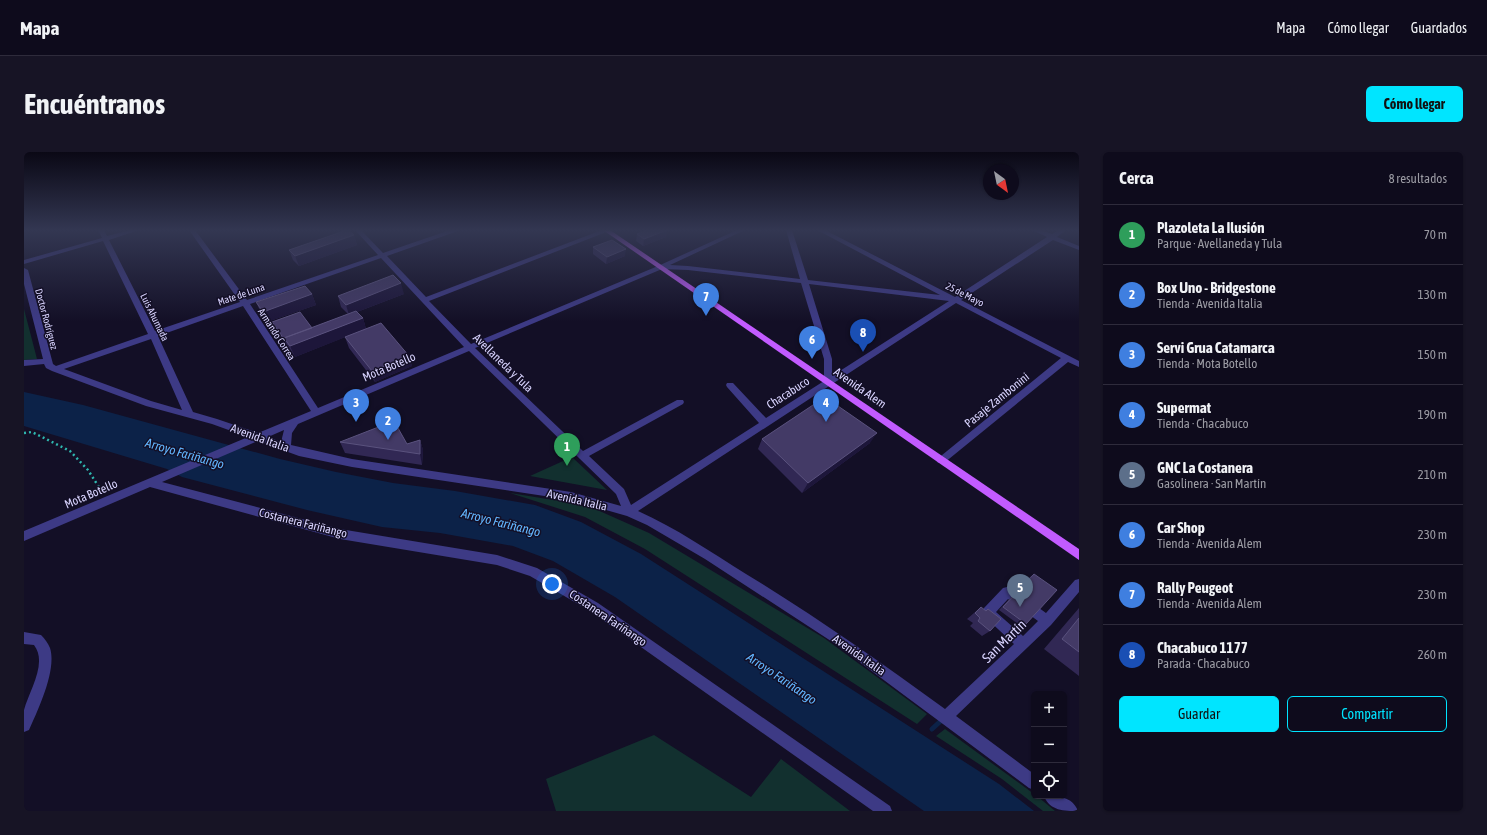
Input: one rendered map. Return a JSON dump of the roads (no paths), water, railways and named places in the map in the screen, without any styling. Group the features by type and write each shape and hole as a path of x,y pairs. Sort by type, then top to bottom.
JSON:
{"main road":[{"name":"Avenida Alem","path":"651,261 1079,555"}],"street":[{"name":"Luis Ahumada","path":"116,261 153,335 189,414"},
{"name":"Armando Correa","path":"214,261 245,303 316,412"},
{"name":"Mate de Luna","path":"54,370 366,261"},
{"name":"Avellaneda y Tula","path":"387,261 469,347 620,492 629,512"},
{"path":"424,300 526,261"},
{"name":"Mota Botello","path":"24,536 674,261"},
{"path":"799,261 828,359 828,382"},
{"name":"25 de Mayo","path":"880,261 1079,364"},
{"name":"Chacabuco","path":"629,512 1014,261"},
{"path":"660,267 688,268 954,299"},
{"name":"Doctor Rodríguez","path":"24,270 49,366 54,370"},
{"name":"Pasaje Zambonini","path":"941,460 1067,358"},
{"path":"24,363 48,361"},
{"name":"Avenida Italia","path":"54,370 149,404 189,414 259,437 287,448 352,464 571,496 629,512 651,522 709,556 838,639 1031,781"},
{"path":"730,385 765,423"},
{"path":"582,456 680,402"},
{"path":"287,448 284,439 289,428 295,421"},
{"name":"Costanera Fariñango","path":"150,483 340,534 498,560 533,572 594,607 885,811"},
{"name":"San Martín","path":"946,717 1047,621 1079,584"},
{"path":"1023,644 988,612 1007,592 1047,621"},
{"path":"24,638 36,639 44,649 45,663 32,709 24,725"},
{"path":"1055,799 1071,811"}],"water":[{"name":"Arroyo Fariñango","path":"24,392 83,405 280,459 393,483 455,491 535,505 581,522 641,554 999,784 1034,811 924,811 615,597 553,561 513,546 440,533 382,527 307,510 182,477 167,469 24,426"}],"waterway":[{"path":"932,729 944,718"}],"place":[{"name":"Rally Peugeot","path":"706,316"},
{"name":"Chacabuco 1177","path":"863,352"},
{"name":"Car Shop","path":"812,359"},
{"name":"Servi Grua Catamarca","path":"356,422"},
{"name":"Supermat","path":"826,422"},
{"name":"Box Uno - Bridgestone","path":"388,440"},
{"name":"Plazoleta La Ilusión","path":"567,466"},
{"name":"GNC La Costanera","path":"1020,607"}]}
